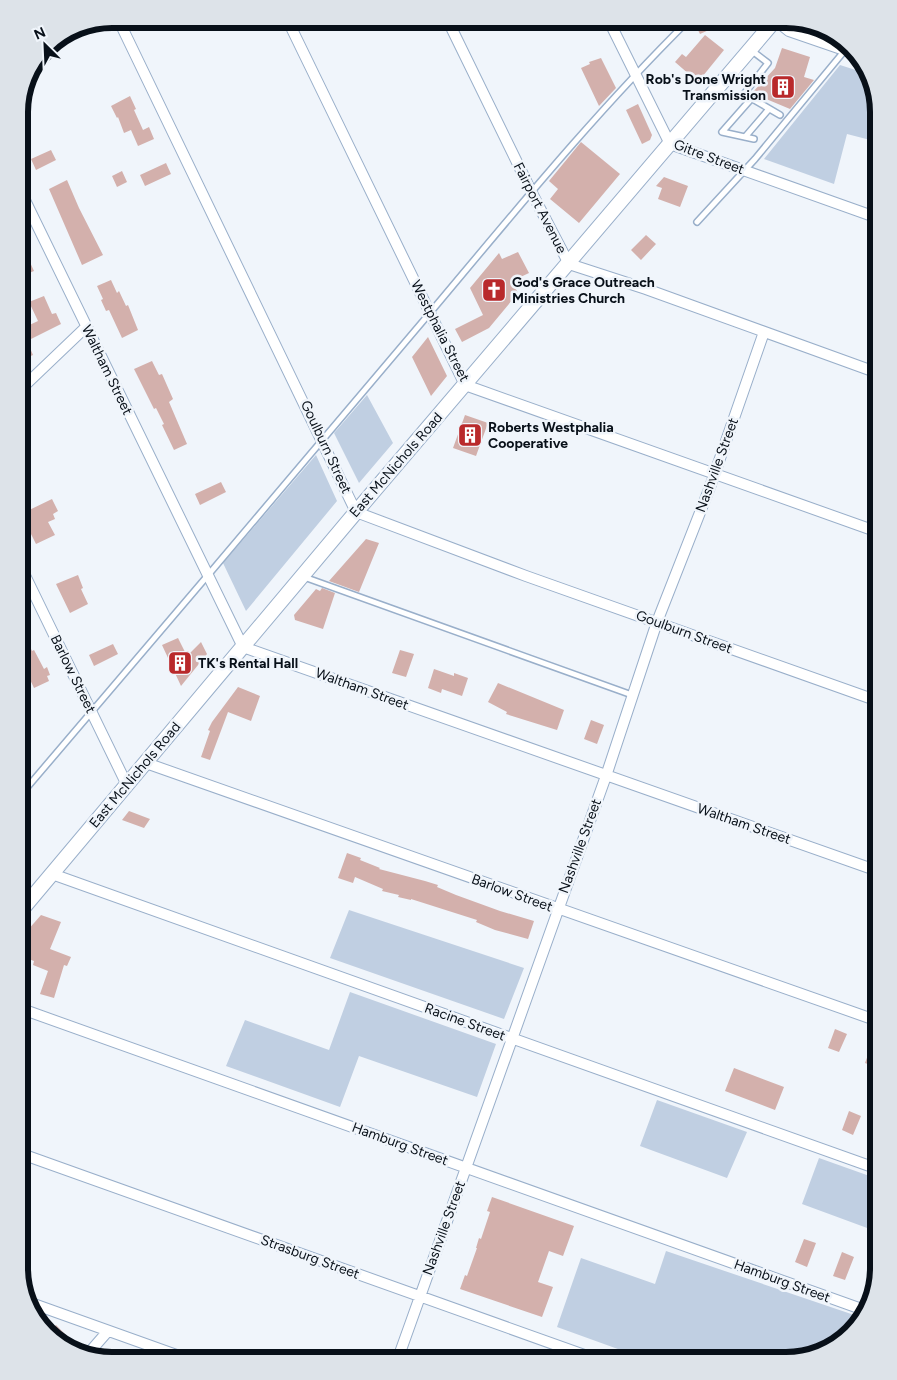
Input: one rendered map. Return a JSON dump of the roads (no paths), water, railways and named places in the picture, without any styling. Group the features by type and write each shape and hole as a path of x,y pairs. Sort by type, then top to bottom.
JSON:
{"street":[{"name":"Goulburn Street","path":"122,28 323,439 356,512 526,576 870,698"},
{"name":"Westphalia Street","path":"292,28 465,385 870,529"},
{"name":"Fairport Avenue","path":"451,28 569,264 646,289 870,370"},
{"name":"Gitre Street","path":"612,28 670,144 870,215"},
{"name":"East McNichols Road","path":"28,902 356,512 768,28"},
{"path":"786,28 790,31 839,47"},
{"name":"Waltham Street","path":"28,207 243,647 870,868"},
{"path":"28,382 86,327"},
{"name":"Nashville Street","path":"400,1352 606,776 657,622 714,473 764,332"},
{"name":"Barlow Street","path":"28,582 127,785"},
{"name":"Barlow Street","path":"146,763 870,1018"},
{"name":"Racine Street","path":"52,874 870,1166"},
{"name":"Hamburg Street","path":"28,1011 859,1308"},
{"name":"Strasburg Street","path":"28,1156 576,1352"},
{"path":"36,1305 168,1352"},
{"path":"91,1350 108,1331"}],"lane":[{"path":"28,786 430,314 531,191 635,74 681,28"},
{"path":"751,50 768,63 744,94 780,115"},
{"path":"697,222 755,159 846,53"},
{"path":"751,99 722,132 754,139"},
{"path":"745,137 769,108"},
{"path":"302,576 633,695"}],"place":[{"name":"Rob's Done Wright Transmission","path":"783,87"},
{"name":"God's Grace Outreach Ministries Church","path":"494,290"},
{"name":"Roberts Westphalia Cooperative","path":"470,435"},
{"name":"TK's Rental Hall","path":"180,663"}]}
